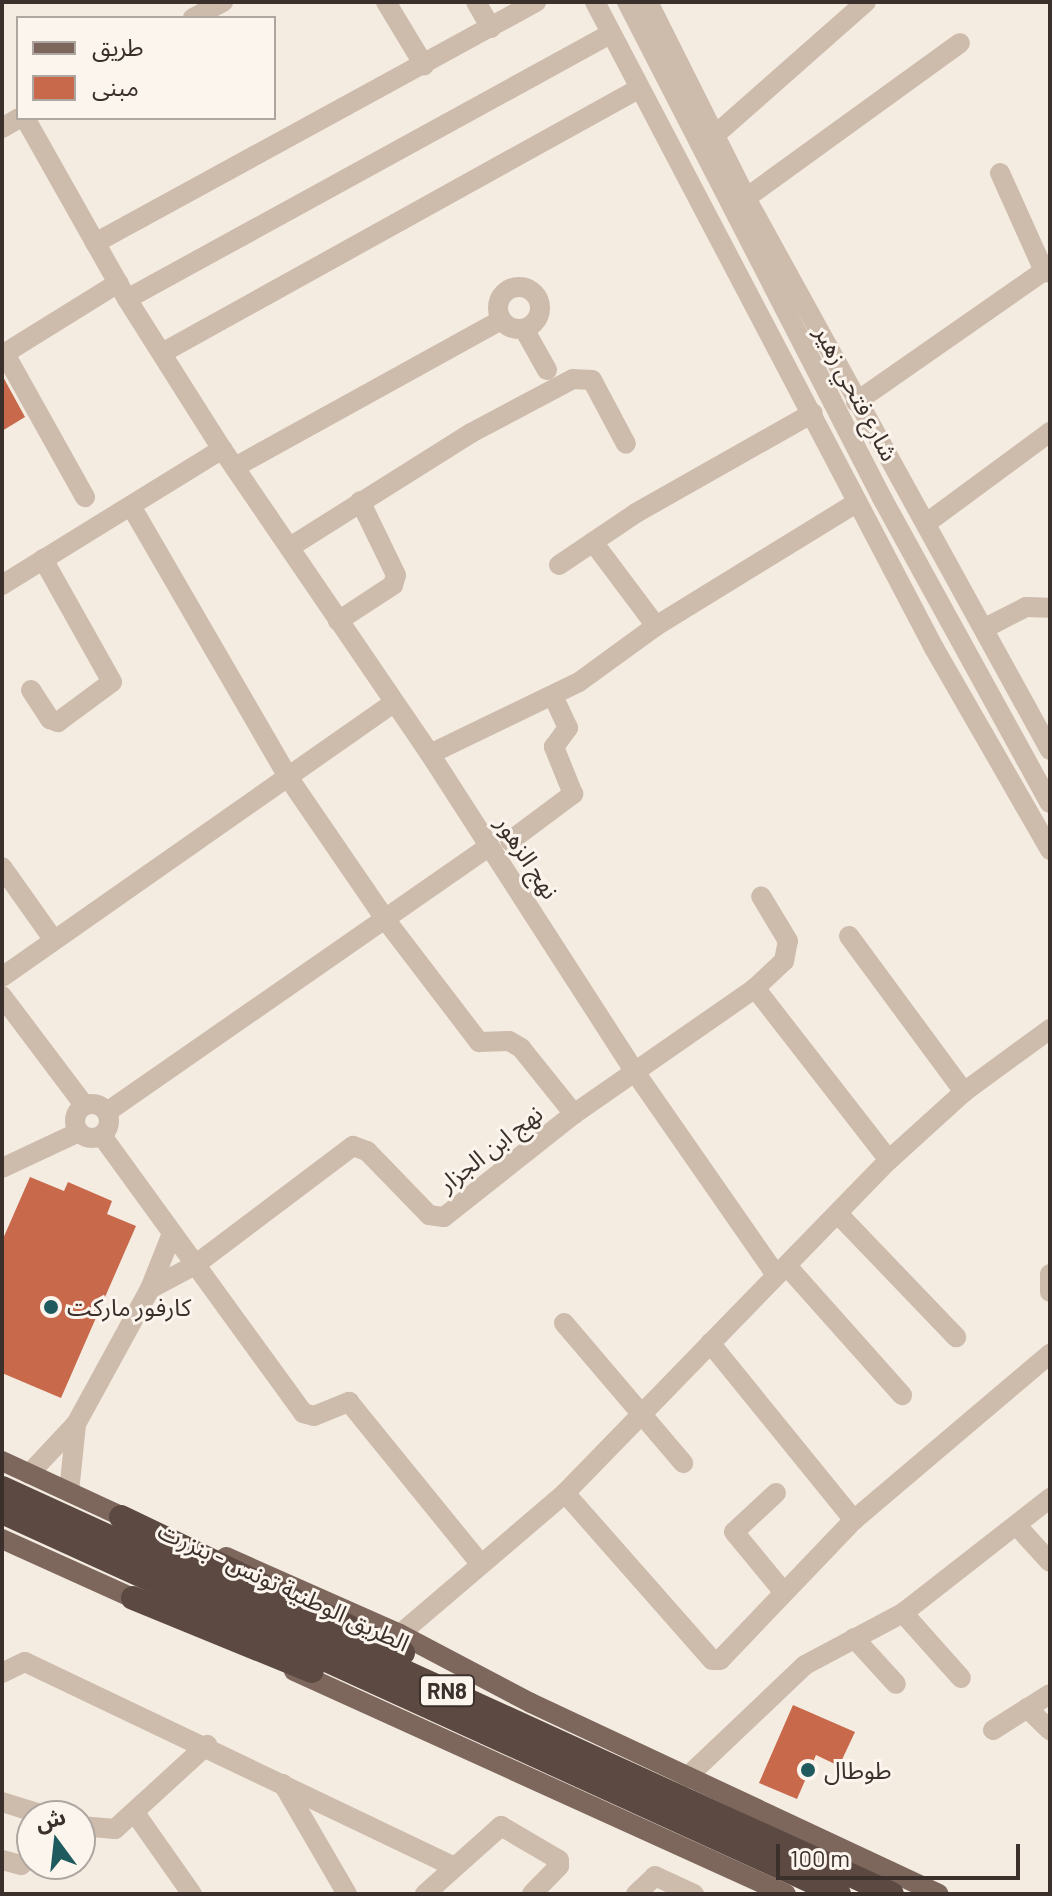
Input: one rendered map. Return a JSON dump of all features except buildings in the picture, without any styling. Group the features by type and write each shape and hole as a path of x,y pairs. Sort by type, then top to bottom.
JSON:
{"highway":[{"name":"الطريق الوطنية تونس - بنزرت","path":"2,1488 892,1894"},
{"name":"الطريق الوطنية تونس - بنزرت","path":"2,1512 839,1894"},
{"path":"121,1517 433,1669 576,1750"},
{"path":"133,1598 649,1809"}],"main road":[{"path":"2,1461 121,1517 276,1576 400,1634 686,1778 938,1894"},
{"path":"2,1539 762,1889 786,1894"}],"street":[{"path":"386,2 424,65"},
{"path":"476,2 491,28"},
{"path":"95,243 536,2"},
{"path":"595,2 638,89 813,413 856,503 1050,850"},
{"name":"شارع فتحي زهير","path":"627,2 875,484 1050,803"},
{"name":"شارع فتحي زهير","path":"648,2 746,198 856,402 928,522 1050,750"},
{"path":"715,135 866,2"},
{"path":"196,16 219,3"},
{"path":"85,497 4,354 610,34"},
{"path":"746,198 960,43"},
{"path":"162,353 638,89"},
{"name":"نهج الزهور","path":"23,120 123,291 222,449 394,703 500,843 635,1072 782,1271 902,1395"},
{"path":"856,402 1047,272 1000,173"},
{"path":"501,320 499,299 509,289 523,287 535,294 540,307 536,321 524,329"},
{"path":"501,320 524,329 547,370"},
{"path":"235,467 501,320"},
{"path":"290,547 360,501 573,379 592,380 626,444"},
{"path":"559,565 813,413"},
{"path":"928,522 1050,432"},
{"path":"2,585 222,449"},
{"path":"338,621 393,585 396,575 360,501"},
{"path":"430,754 553,696 656,626 856,503"},
{"path":"131,506 290,780 385,919 479,1042 509,1041 521,1048 574,1114"},
{"path":"593,542 656,626"},
{"path":"31,690 50,719 58,722 112,682 43,559"},
{"path":"985,628 1026,607 1050,608"},
{"path":"107,1112 385,919 572,798 573,789 554,747 567,722 553,696"},
{"path":"2,977 53,939 290,780 394,703"},
{"path":"2,867 9,890 53,939"},
{"name":"نهج ابن الجزار","path":"195,1265 353,1146 367,1151 429,1215 444,1217 574,1114 755,988 790,952 761,896"},
{"path":"849,936 964,1092"},
{"path":"755,988 889,1160"},
{"path":"2,996 84,1105"},
{"path":"400,1634 479,1562 565,1493 641,1412 840,1216 889,1160 964,1092 1050,1029"},
{"path":"97,1104 107,1112 109,1125 102,1136 88,1138 79,1132 76,1116 84,1105 97,1104"},
{"path":"2,1168 79,1132"},
{"path":"102,1136 171,1236 303,1413 314,1416 349,1402 479,1562"},
{"path":"840,1216 956,1337"},
{"path":"29,1474 76,1424 150,1289 171,1236"},
{"path":"150,1289 195,1265"},
{"path":"1050,1274 1050,1292"},
{"path":"564,1323 683,1463"},
{"path":"710,1343 854,1520"},
{"path":"565,1493 712,1660 720,1660 782,1590 854,1520 1050,1354"},
{"path":"69,1492 76,1424"},
{"path":"776,1493 734,1532 782,1590"},
{"path":"686,1778 805,1665 903,1613 1018,1527 1050,1498"},
{"path":"1018,1527 1050,1562"},
{"path":"903,1613 961,1678"},
{"path":"854,1638 896,1684"},
{"path":"2,1673 25,1662 207,1745 455,1867"},
{"path":"993,1730 1050,1694"},
{"path":"1027,1708 1050,1730"},
{"path":"96,1829 110,1831 135,1813 207,1745"},
{"path":"282,1783 347,1894"},
{"path":"135,1813 192,1894"},
{"path":"425,1894 504,1827 559,1860 559,1866 532,1894"},
{"path":"636,1894 655,1876 694,1894"}],"place":[{"name":"كارفور ماركت","path":"51,1307"},
{"name":"طوطال","path":"808,1770"}]}
